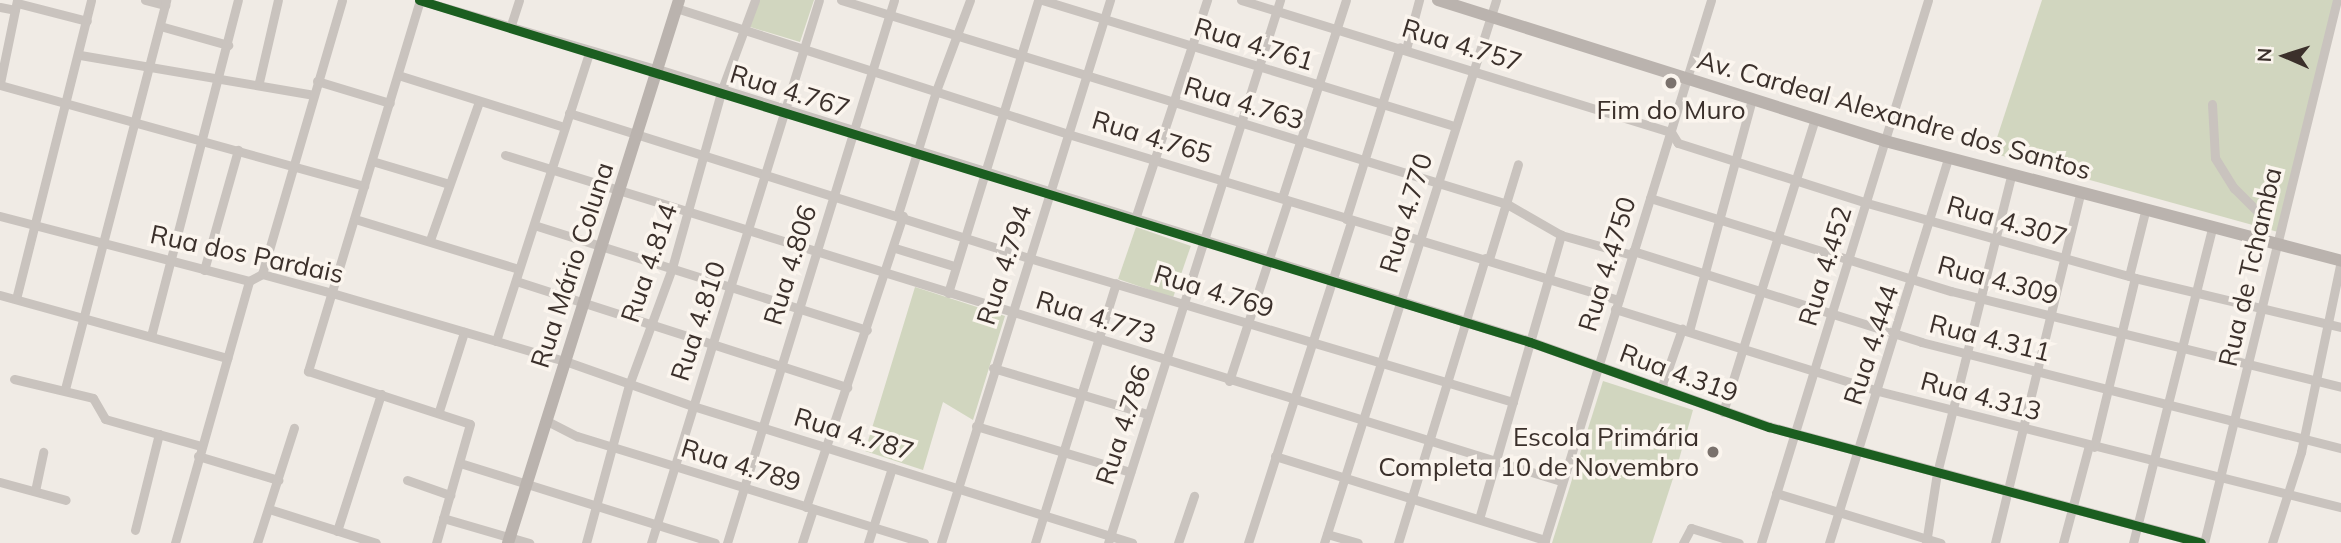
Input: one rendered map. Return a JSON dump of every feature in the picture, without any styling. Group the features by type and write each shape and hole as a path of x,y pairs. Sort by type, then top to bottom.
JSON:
{"main road":[{"name":"Av. Cardeal Alexandre dos Santos","path":"1438,0 1885,141 2145,212 2341,261"},
{"name":"Rua Mário Coluna","path":"509,540 678,4"}],"street":[{"path":"16,299 33,225 80,55 91,0"},
{"path":"65,389 152,67 165,2 145,0"},
{"path":"152,335 220,79 238,0"},
{"path":"259,82 278,0"},
{"path":"262,274 342,0"},
{"path":"419,0 308,371 439,411 470,424 436,543"},
{"name":"Rua 4.767","path":"419,0 441,3 589,53 658,70 916,154 1148,223"},
{"path":"510,28 519,0"},
{"name":"Rua 4.814","path":"586,543 629,385 672,268 740,31 755,0"},
{"name":"Rua 4.810","path":"651,543 819,0"},
{"name":"Rua 4.763","path":"841,0 1021,54 1085,78 1507,204 1561,235 1632,253"},
{"name":"Rua 4.806","path":"727,543 894,0"},
{"path":"802,543 825,447 887,275 916,154 970,0"},
{"path":"948,293 982,174 1040,0"},
{"name":"Rua 4.761","path":"1040,0 1103,22 1454,127"},
{"name":"Rua 4.794","path":"941,543 1010,313 1110,0"},
{"path":"1135,219 1207,0"},
{"name":"Rua 4.757","path":"1241,0 1671,132"},
{"name":"Rua 4.786","path":"1109,540 1280,0"},
{"path":"1228,381 1270,261 1300,142 1346,0"},
{"path":"1248,543 1331,282 1380,105 1419,0"},
{"name":"Rua 4.770","path":"1326,538 1496,0"},
{"name":"Rua 4.4750","path":"1545,542 1561,481 1711,0"},
{"name":"Rua 4.452","path":"1761,543 1928,0"},
{"name":"Rua de Tchamba","path":"2203,543 2222,479 2262,307 2269,242 2337,0"},
{"path":"0,7 16,4 87,21"},
{"path":"16,4 0,84 365,186"},
{"name":"Rua 4.765","path":"678,4 740,31 1349,220 1548,277 1616,304"},
{"path":"160,26 228,45"},
{"path":"496,341 589,53"},
{"path":"80,55 220,79 259,82 313,94"},
{"path":"398,75 564,127"},
{"path":"317,81 390,103"},
{"path":"1661,389 1706,273 1752,99"},
{"path":"430,240 479,102"},
{"path":"2212,104 2215,158 2234,188 2258,212 2269,242"},
{"name":"Rua 4.769","path":"569,113 901,215 1028,258 1381,365 1513,402"},
{"path":"1723,412 1763,293 1815,118"},
{"name":"Rua 4.307","path":"1671,132 1678,143 1867,203 2132,277 2341,327"},
{"path":"204,270 238,149"},
{"name":"Rua 4.773","path":"505,155 620,188 749,232 1099,338 1228,381 1364,419 1561,481"},
{"name":"Rua 4.444","path":"1829,543 1914,280 1948,158"},
{"path":"372,161 449,184"},
{"path":"1398,543 1449,383 1464,321 1507,204 1518,164"},
{"path":"1926,541 1937,473 2011,176"},
{"path":"1995,543 2039,372 2080,194"},
{"name":"Rua 4.309","path":"1650,198 1849,261 1982,299 2341,387"},
{"path":"2063,543 2121,334 2145,212"},
{"name":"Rua dos Pardais","path":"0,216 249,281 262,274 565,360"},
{"path":"355,219 519,269"},
{"name":"Rua 4.319","path":"1148,223 1530,342 1723,412 1858,453 2203,543"},
{"path":"534,225 603,244 867,330"},
{"path":"2133,543 2212,228"},
{"path":"1479,519 1561,235"},
{"path":"895,247 954,266"},
{"name":"Rua 4.311","path":"1632,253 1706,273 1832,316 1968,354 2341,448"},
{"path":"2272,543 2283,500 2289,495 2304,440 2330,325 2341,261"},
{"path":"175,543 249,281"},
{"path":"516,281 586,301 847,387"},
{"path":"1035,543 1116,283"},
{"path":"0,295 152,335 227,358"},
{"name":"Rua 4.313","path":"1616,304 1742,349 1878,391 2341,507"},
{"path":"439,411 464,332"},
{"name":"Rua 4.787","path":"565,360 629,385 761,428 1042,516 1109,540 1132,543"},
{"path":"993,368 1147,415"},
{"path":"14,379 65,389 97,400 105,419 159,435 278,480"},
{"path":"337,531 380,394"},
{"name":"Rua 4.789","path":"547,421 613,447 924,543"},
{"path":"976,426 1130,472"},
{"path":"257,543 294,428"},
{"path":"135,530 159,435"},
{"path":"35,491 43,452"},
{"path":"1275,456 1545,542"},
{"path":"460,463 715,543"},
{"path":"868,543 892,468"},
{"path":"407,480 450,495"},
{"path":"0,482 66,500"},
{"path":"1776,494 1838,510 1926,541 1941,543"},
{"path":"1178,543 1194,496"},
{"path":"269,509 376,543"},
{"path":"443,518 509,540 529,543"},
{"path":"1684,543 1691,528 1739,543"},
{"path":"1326,538 1358,543"}],"green space":[{"path":"756,0 814,0 800,42 747,26"},
{"path":"2042,0 2334,0 2278,232 1992,153"},
{"path":"1136,227 1191,246 1173,298 1118,279"},
{"path":"915,287 1005,316 973,420 943,402 923,470 865,451"},
{"path":"1603,381 1693,410 1678,463 1652,543 1552,543"}],"cycle path":[{"path":"419,0 1530,342 1769,427 2201,543"}],"place":[{"name":"Fim do Muro","path":"1671,83"},
{"name":"Escola Primária Completa 10 de Novembro","path":"1713,452"}]}
